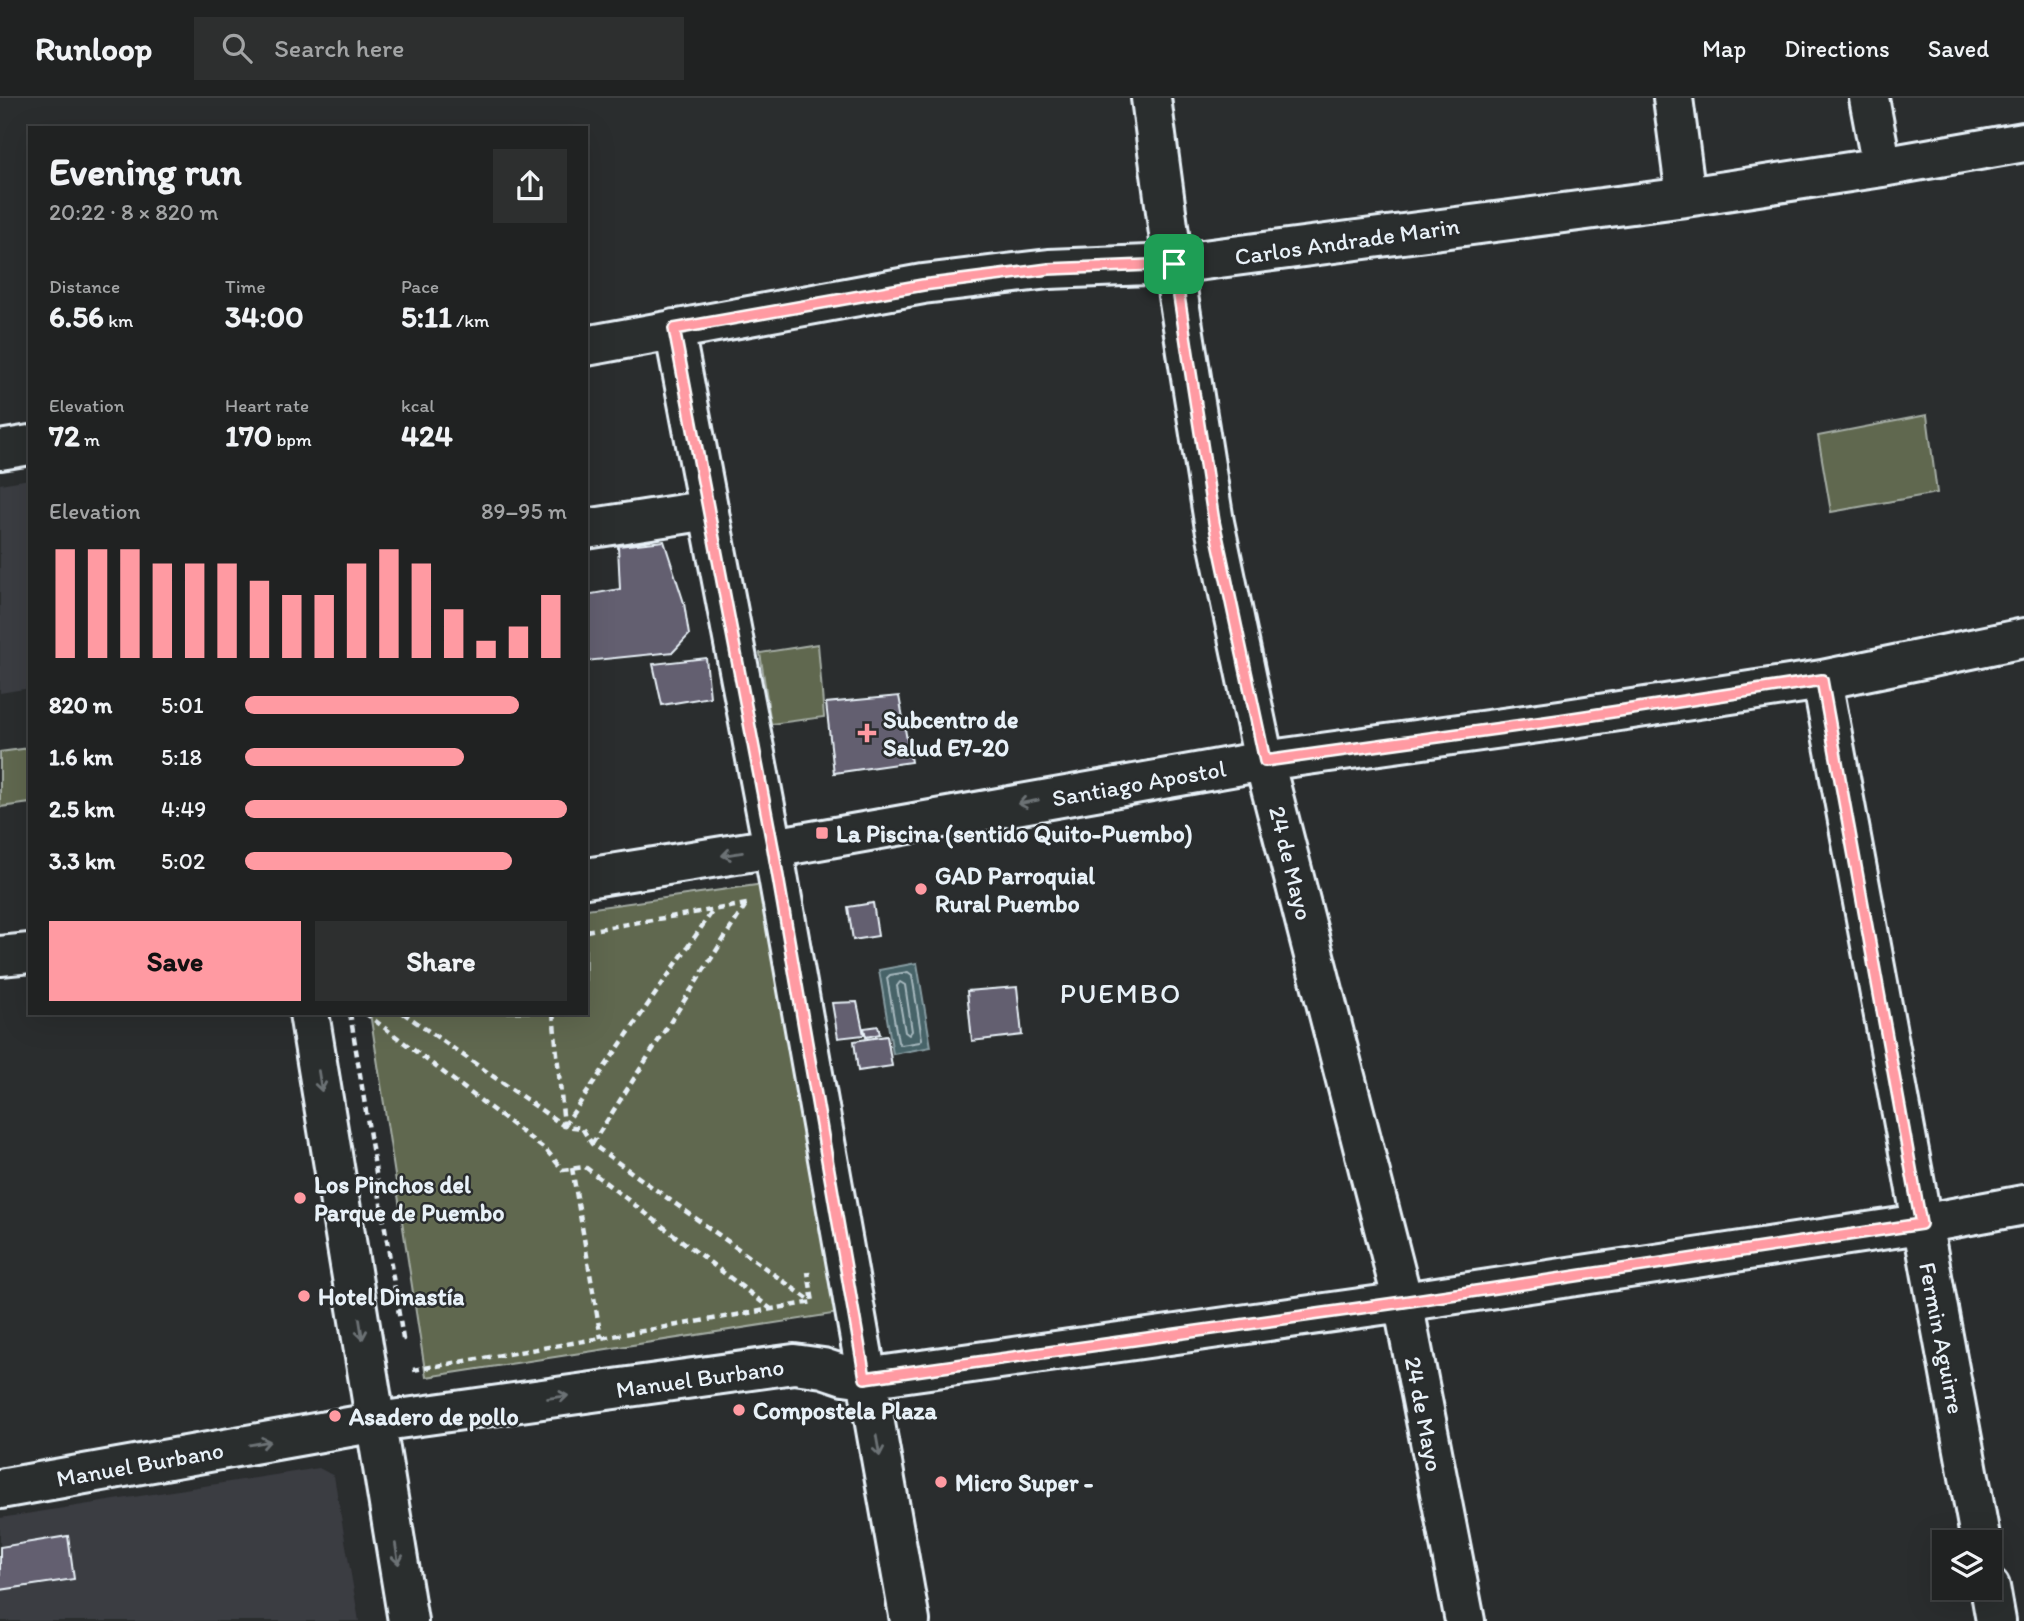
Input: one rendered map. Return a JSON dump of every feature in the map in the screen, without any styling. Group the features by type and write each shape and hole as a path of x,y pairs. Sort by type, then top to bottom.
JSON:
{"street":[{"name":"24 de Mayo","path":"1151,98 1214,522 1265,761 1403,1302 1465,1621"},
{"path":"1673,98 1686,197"},
{"path":"1869,98 1882,167"},
{"name":"Carlos Andrade Marin","path":"588,346 923,285 1049,269 1174,264 1686,197 2024,142"},
{"path":"674,329 773,848 910,1621"},
{"path":"0,450 28,445"},
{"path":"588,529 709,510"},
{"name":"Santiago Apostol","path":"588,878 773,848 1265,761 1822,680 2024,638"},
{"name":"Fermin Aguirre","path":"1822,680 1979,1530"},
{"path":"0,956 28,953"},
{"path":"309,1015 408,1621"},
{"name":"Manuel Burbano","path":"0,1489 377,1422 794,1364 865,1378 1403,1302 1921,1224 2024,1205"},
{"path":"1992,1600 1996,1621"}],"path":[{"path":"588,931 747,904"},
{"path":"747,904 749,917"},
{"path":"592,1144 747,904"},
{"path":"564,1125 714,909"},
{"path":"368,1015 547,1151 563,1170 585,1167 771,1309"},
{"path":"406,1015 564,1125 582,1128 592,1144 813,1302"},
{"path":"553,1015 564,1125"},
{"path":"572,1168 601,1338"},
{"path":"806,1261 813,1302"},
{"path":"413,1370 813,1302"}],"shaded area":[{"path":"28,479 28,688 0,693 0,484"},
{"path":"319,1468 334,1476 359,1621 0,1621 0,1518"}],"green space":[{"path":"1927,415 1937,493 1831,512 1818,436"},
{"path":"818,644 824,717 771,724 760,653"},
{"path":"28,748 28,803 0,807 0,752"},
{"path":"771,883 839,1313 426,1377 370,1015 588,1015 588,909"}],"water":[{"path":"917,963 931,1047 893,1054 879,970"}],"building":[{"path":"664,541 684,603 689,635 673,652 588,661 588,595 620,589 618,546"},
{"path":"706,658 710,697 662,705 653,664"},
{"name":"Subcentro de Salud E7-20","path":"899,696 911,762 834,773 826,703"},
{"path":"873,903 878,936 853,940 848,907"},
{"path":"1017,987 1022,1035 972,1041 967,991"},
{"path":"857,1002 864,1035 838,1038 832,1003"},
{"path":"878,1026 880,1034 866,1037 864,1028"},
{"path":"887,1036 892,1066 858,1071 854,1041"},
{"path":"68,1536 74,1579 0,1590 0,1547"}],"place":[{"name":"Subcentro de Salud E7-20","path":"867,733"},
{"name":"La Piscina (sentido Quito-Puembo)","path":"822,833"},
{"name":"GAD Parroquial Rural Puembo","path":"921,889"},
{"name":"Los Pinchos del Parque de Puembo","path":"300,1198"},
{"name":"Hotel Dinastía","path":"304,1296"},
{"name":"Compostela Plaza","path":"739,1410"},
{"name":"Asadero de pollo","path":"335,1416"},
{"name":"Micro Super -","path":"941,1482"}],"district":[{"name":"PUEMBO","path":"1121,993"}],"route":[{"path":"1174,264 1214,522 1265,761 1822,680 1921,1224 1403,1302 865,1378 773,848 674,329 923,285 1049,269 1174,264"}]}
